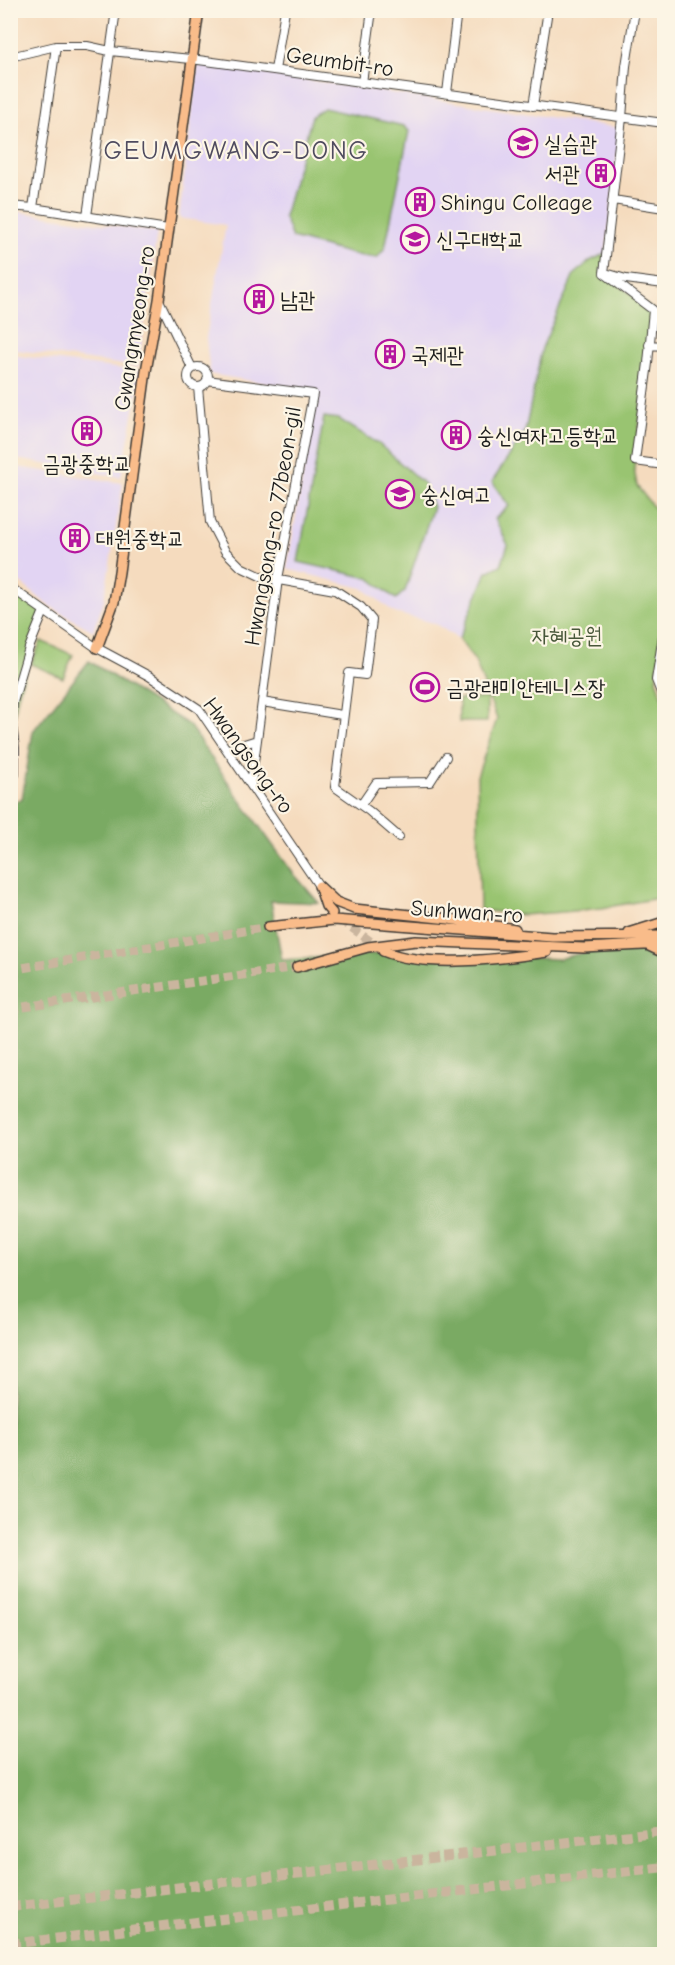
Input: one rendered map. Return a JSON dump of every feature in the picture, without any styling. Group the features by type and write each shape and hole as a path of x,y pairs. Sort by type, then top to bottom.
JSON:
{"main road":[{"name":"Gwangmyeong-ro","path":"98,648 114,602 199,10"},
{"path":"319,886 326,906 332,913"},
{"path":"319,886 336,902 354,909 497,926 552,937"},
{"name":"Sunhwan-ro","path":"268,927 334,920 552,937 664,936"},
{"path":"621,935 664,922"},
{"name":"Sunhwan-ro","path":"297,967 368,947 424,941 466,945 573,948 664,944"},
{"path":"647,945 664,953"},
{"path":"383,951 394,955 436,961 489,959 573,948"}],"street":[{"path":"87,216 116,10"},
{"path":"275,70 285,10"},
{"path":"362,83 372,10"},
{"path":"447,93 457,10"},
{"path":"533,106 548,10"},
{"path":"604,273 634,10"},
{"path":"33,208 56,46"},
{"name":"Geumbit-ro","path":"10,57 56,46 87,46 110,51 191,58 664,123"},
{"path":"613,200 664,208"},
{"path":"10,206 168,229"},
{"path":"604,273 626,279 664,284"},
{"path":"604,273 653,310 646,382 634,461 664,465"},
{"path":"159,300 192,368"},
{"path":"649,345 664,346"},
{"path":"192,368 202,368 207,373 207,380 203,386 193,386 188,381 188,374 192,368"},
{"name":"Hwangsong-ro 77beon-gil","path":"207,380 313,394 278,579 251,784"},
{"path":"198,387 210,522 225,551 241,567 262,577 334,590 361,607 372,620 366,675 349,673 342,715 335,787 361,805 399,837"},
{"name":"Hwangsong-ro","path":"10,587 98,648 149,676 199,709 319,886"},
{"path":"10,775 15,774 13,702 29,648 44,611"},
{"path":"664,629 656,680 664,700"},
{"path":"262,702 342,715"},
{"path":"228,749 257,740"},
{"path":"361,805 376,783 430,782 446,757"}],"shaded area":[{"name":"신구대학교","path":"198,63 620,128 606,253 542,348 525,432 492,482 509,506 496,519 508,545 501,565 487,572 459,639 434,623 395,613 363,588 287,569 317,392 210,374 206,338 226,225 179,218"},
{"path":"12,211 157,232 138,367 11,349"},
{"name":"금광중학교","path":"10,355 140,371 121,477 11,458"},
{"name":"대원중학교","path":"10,466 123,483 104,600 93,631 48,605 11,575"}],"green space":[{"path":"324,108 404,126 409,131 385,248 377,258 356,255 292,238 284,217 312,116"},
{"name":"자혜공원","path":"606,253 603,273 653,310 634,469 637,486 664,521 664,629 656,680 664,700 664,897 602,908 522,915 480,910 477,776 497,719 475,661 459,639 487,572 501,565 508,545 495,519 509,506 492,482 525,432 542,348 574,275 590,261"},
{"path":"324,417 339,419 379,444 424,484 433,507 405,591 396,599 369,578 298,562"},
{"path":"11,590 44,611 18,696 11,734"},
{"path":"41,641 73,655 63,678 31,664"},
{"path":"89,661 189,725 293,873 319,903 271,901 282,960 397,952 558,959 654,935 664,937 664,1954 11,1954 11,803 22,799 33,731"},
{"path":"487,698 487,722 459,722 459,699"}],"tunnel":[{"path":"341,920 381,949"},
{"path":"10,970 268,927"},
{"path":"10,1009 297,967"},
{"path":"10,1907 664,1831"},
{"path":"10,1944 664,1867"}],"place":[{"name":"실습관","path":"523,143"},
{"name":"서관","path":"601,173"},
{"name":"Shingu Colleage","path":"420,202"},
{"name":"신구대학교","path":"415,239"},
{"name":"남관","path":"259,299"},
{"name":"국제관","path":"390,354"},
{"name":"금광중학교","path":"87,431"},
{"name":"숭신여자고등학교","path":"456,435"},
{"name":"숭신여고","path":"400,494"},
{"name":"대원중학교","path":"75,538"},
{"name":"금광래미안테니스장","path":"425,687"}],"district":[{"name":"GEUMGWANG-DONG","path":"236,150"}]}
